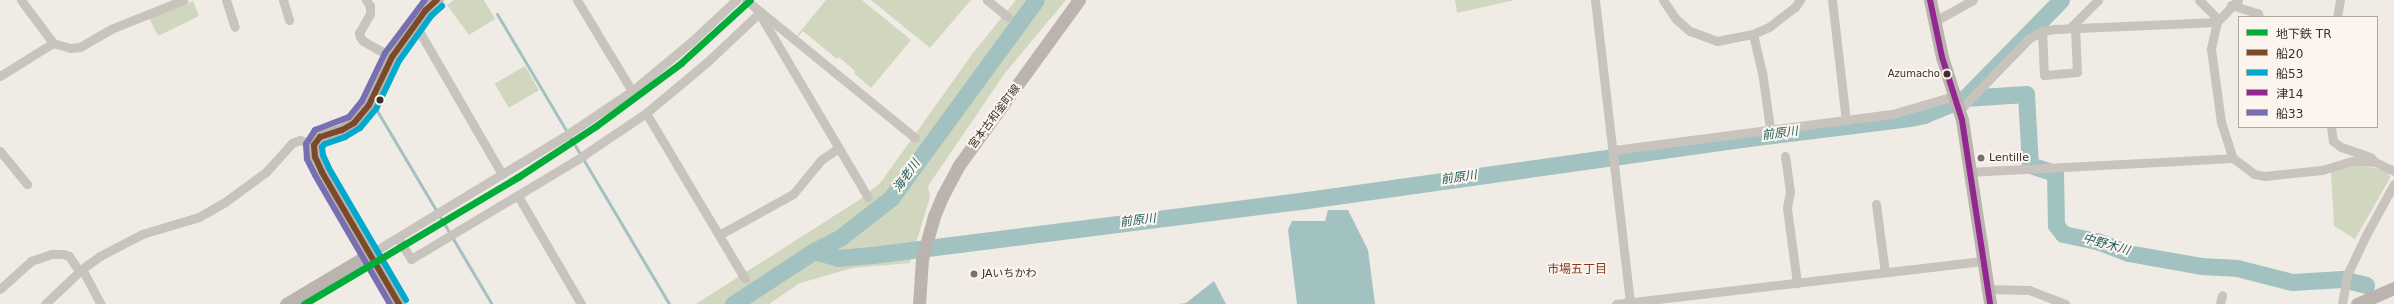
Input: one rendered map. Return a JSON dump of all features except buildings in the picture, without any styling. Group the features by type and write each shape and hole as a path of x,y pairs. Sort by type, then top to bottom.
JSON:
{"street":[{"path":"21,0 53,44 66,47 80,47 111,29 168,3 184,0"},
{"path":"226,0 235,27"},
{"path":"283,0 289,20"},
{"path":"366,0 370,6 370,14 359,33 360,37 363,41 392,57"},
{"path":"399,304 317,164 314,145 320,137 348,126 369,105 392,57 415,24 437,0"},
{"path":"577,0 632,91"},
{"path":"286,304 398,238 568,134 632,91 691,42 736,0"},
{"path":"746,0 759,13 915,138"},
{"path":"987,0 1008,17"},
{"name":"宮本古和釜町線","path":"919,304 919,277 934,216 959,165 1080,0"},
{"path":"1595,0 1614,151 1630,303"},
{"path":"1663,0 1676,19 1690,31 1717,41 1753,34 1770,27 1795,7 1800,0"},
{"path":"1832,0 1846,121"},
{"path":"1930,0 1956,104 1990,304"},
{"path":"1935,20 1973,0"},
{"path":"2042,31 2044,75 2077,72 2073,28 2098,0"},
{"path":"2199,0 2218,20"},
{"path":"2337,16 2340,0"},
{"path":"2259,16 2258,13 2235,3 2218,20 2212,49 2215,84 2224,134 2232,158 2254,174 2264,176 2322,170 2352,161 2375,162"},
{"path":"398,238 411,259 578,159 646,113 706,63 759,13"},
{"path":"759,13 868,197"},
{"path":"1614,151 1770,128 1846,121 1956,104 2028,39 2042,31 2218,20"},
{"path":"415,24 502,174"},
{"path":"1753,34 1762,72 1770,128"},
{"path":"0,76 53,44"},
{"path":"646,113 745,279"},
{"path":"2331,128 2333,141 2337,144 2370,157 2375,162 2394,171"},
{"path":"45,304 81,270 100,256 142,234 199,217 225,202 266,172 296,141 314,145"},
{"path":"719,235 793,194 821,160 838,148"},
{"path":"0,151 27,184"},
{"path":"1785,156 1790,192 1787,208 1797,283"},
{"path":"1968,172 2232,158"},
{"path":"2342,304 2347,280 2366,235 2394,184"},
{"path":"518,196 581,304"},
{"path":"1876,204 1885,272"},
{"path":"0,289 31,261 51,254 63,254 69,256 81,270 101,304"},
{"path":"1616,304 1982,261"},
{"path":"2357,304 2394,288"},
{"path":"1987,289 2029,290 2065,304"}],"green space":[{"path":"454,0 484,0 495,19 469,35 447,5"},
{"path":"826,0 862,0 911,40 871,88 839,57 837,59 803,31 796,39 795,38"},
{"path":"871,0 971,0 930,48"},
{"path":"1016,0 1066,0 1005,73 928,186 930,197 910,263 853,268 800,283 769,304 696,304 859,200 881,182 973,53"},
{"path":"1455,0 1515,0 1457,13"},
{"path":"193,1 199,16 158,36 149,18"},
{"path":"525,66 539,90 509,108 495,84"},
{"path":"2352,165 2382,169 2389,173 2390,178 2355,239 2334,226 2331,171"}],"water":[{"path":"1328,210 1348,210 1368,250 1375,304 1297,304 1288,230 1292,221 1325,221"},
{"path":"1214,281 1226,304 1179,304 1186,303"}],"waterway":[{"name":"海老川","path":"733,304 814,251 841,237 891,198 1036,0"},
{"name":"前原川","path":"814,251 838,258 872,255 1300,201 1741,139 1910,118 1924,115 1965,98 2061,0"},
{"path":"497,14 669,304"},
{"name":"中野木川","path":"1965,98 2026,94 2030,165 2055,173 2056,225 2063,234 2097,241 2128,253 2201,266 2237,268 2292,282 2342,279 2366,285"},
{"path":"376,109 492,304"}],"metro line":[{"name":"TR","path":"304,304 518,177 596,126 681,63 750,0"}],"transit line":[{"name":"船33","path":"390,304 315,175 307,159 306,144 315,130 349,117 362,101 385,53 425,0"},
{"name":"船20","path":"399,304 322,172 315,157 314,145 320,137 342,130 354,123 369,105 392,57 425,11 437,0"},
{"name":"津14","path":"1930,0 1942,57 1962,120 1990,304"},
{"name":"船53","path":"406,300 329,168 323,155 322,147 325,144 345,137 360,128 376,109 399,61 431,16 442,6"}],"place":[{"name":"Azumacho","path":"1947,74"},
{"name":"Lentille","path":"1981,158"},
{"name":"JAいちかわ","path":"974,274"}],"district":[{"name":"市場五丁目","path":"1577,270"}]}
